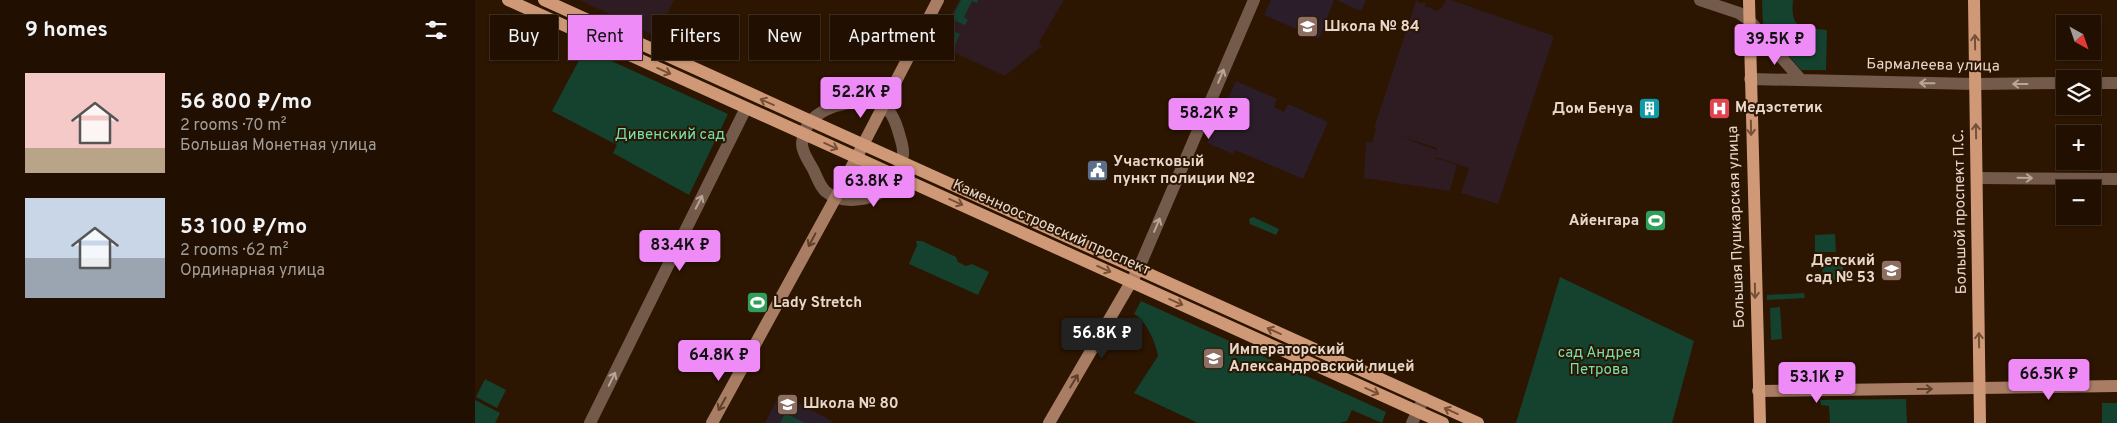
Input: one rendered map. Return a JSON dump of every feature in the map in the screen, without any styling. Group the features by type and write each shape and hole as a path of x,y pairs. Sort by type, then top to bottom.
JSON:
{"main road":[{"name":"Каменноостровский проспект","path":"508,0 1132,282 1414,417 1443,423"},
{"name":"Каменноостровский проспект","path":"544,0 1478,423"},
{"name":"Большая Пушкарская улица","path":"1749,0 1760,423"},
{"name":"Большой проспект П.С.","path":"1974,0 1980,423"}],"street":[{"path":"712,423 836,197 938,0"},
{"path":"1049,423 1138,270 1254,0"},
{"path":"1700,0 1739,12 1749,20 1801,80"},
{"name":"Бармалеева улица","path":"1750,80 1975,84 2056,83"},
{"path":"2101,83 2117,83"},
{"path":"872,100 884,105 895,120 903,146 901,163 891,184 882,191 856,200 836,197 821,185 804,152 802,144 815,114 823,110 861,101 872,100"},
{"path":"590,423 746,108"},
{"path":"1977,178 2117,179"},
{"path":"1758,391 2117,386"},
{"path":"1414,417 1424,398"}],"shaded area":[{"path":"580,0 674,0 666,15 652,15 652,34 642,29 642,15 612,15"},
{"path":"959,0 1064,0 1039,42 1042,46 1005,76 954,52 954,15 951,15"},
{"name":"Школа № 84","path":"1271,0 1334,0 1319,39 1264,15"},
{"name":"Школа № 84","path":"1336,0 1366,0 1361,11"},
{"path":"1446,0 1451,0 1554,36 1498,204 1461,193 1469,168 1434,157 1457,165 1450,191 1364,178 1366,141 1372,143 1376,129 1374,128 1416,1 1422,4 1423,2 1426,3 1425,6 1437,11 1442,8","holes":["1399,136 1437,148 1435,154 1436,150"]},
{"path":"1236,81 1277,99 1274,107 1284,112 1288,104 1328,122 1303,179 1235,150 1233,154 1207,143"},
{"name":"Школа № 80","path":"780,393 832,421 831,423 765,423"}],"green space":[{"path":"961,0 978,0 977,3 972,1 964,17 968,20 965,25 954,20 953,15"},
{"path":"1762,0 1793,0 1794,17 1799,26 1827,30 1826,70 1801,70 1763,26"},
{"path":"954,31 960,34 954,48"},
{"name":"Дивенский сад","path":"579,60 609,60 728,114 689,195 613,153 617,145 552,111"},
{"path":"1253,217 1279,229 1276,235 1250,224 1249,219"},
{"path":"1835,234 1836,252 1815,252 1815,235"},
{"path":"916,241 922,241 956,257 958,262 966,266 972,264 989,272 978,295 909,264 917,245"},
{"path":"1843,262 1843,280 1823,281 1822,263"},
{"name":"сад Андрея Петрова","path":"1560,277 1694,341 1672,423 1516,423"},
{"path":"1804,293 1805,298 1767,300 1767,295"},
{"name":"Императорский Александровский лицей","path":"1141,301 1386,412 1382,423 1352,410 1347,421 1340,423 1198,423 1134,393 1158,356 1150,332 1143,321 1134,314"},
{"path":"1780,307 1782,339 1771,340 1770,308"},
{"path":"485,379 506,390 497,408 476,397"},
{"path":"1906,399 1907,423 1830,423 1829,406 1821,405 1820,400"},
{"path":"475,400 500,413 495,423 475,423"},
{"path":"2102,403 2117,403 2117,423 2102,423"},
{"path":"785,413 805,423 780,423"}],"place":[{"name":"Школа № 84","path":"1308,27"},
{"name":"Медэстетик","path":"1719,108"},
{"name":"Дом Бенуа","path":"1649,109"},
{"name":"Участковый пункт полиции №2","path":"1097,171"},
{"name":"Айенгара","path":"1655,221"},
{"name":"Детский сад № 53","path":"1891,270"},
{"name":"Lady Stretch","path":"757,303"},
{"name":"Императорский Александровский лицей","path":"1213,359"},
{"name":"Школа № 80","path":"787,404"}]}
